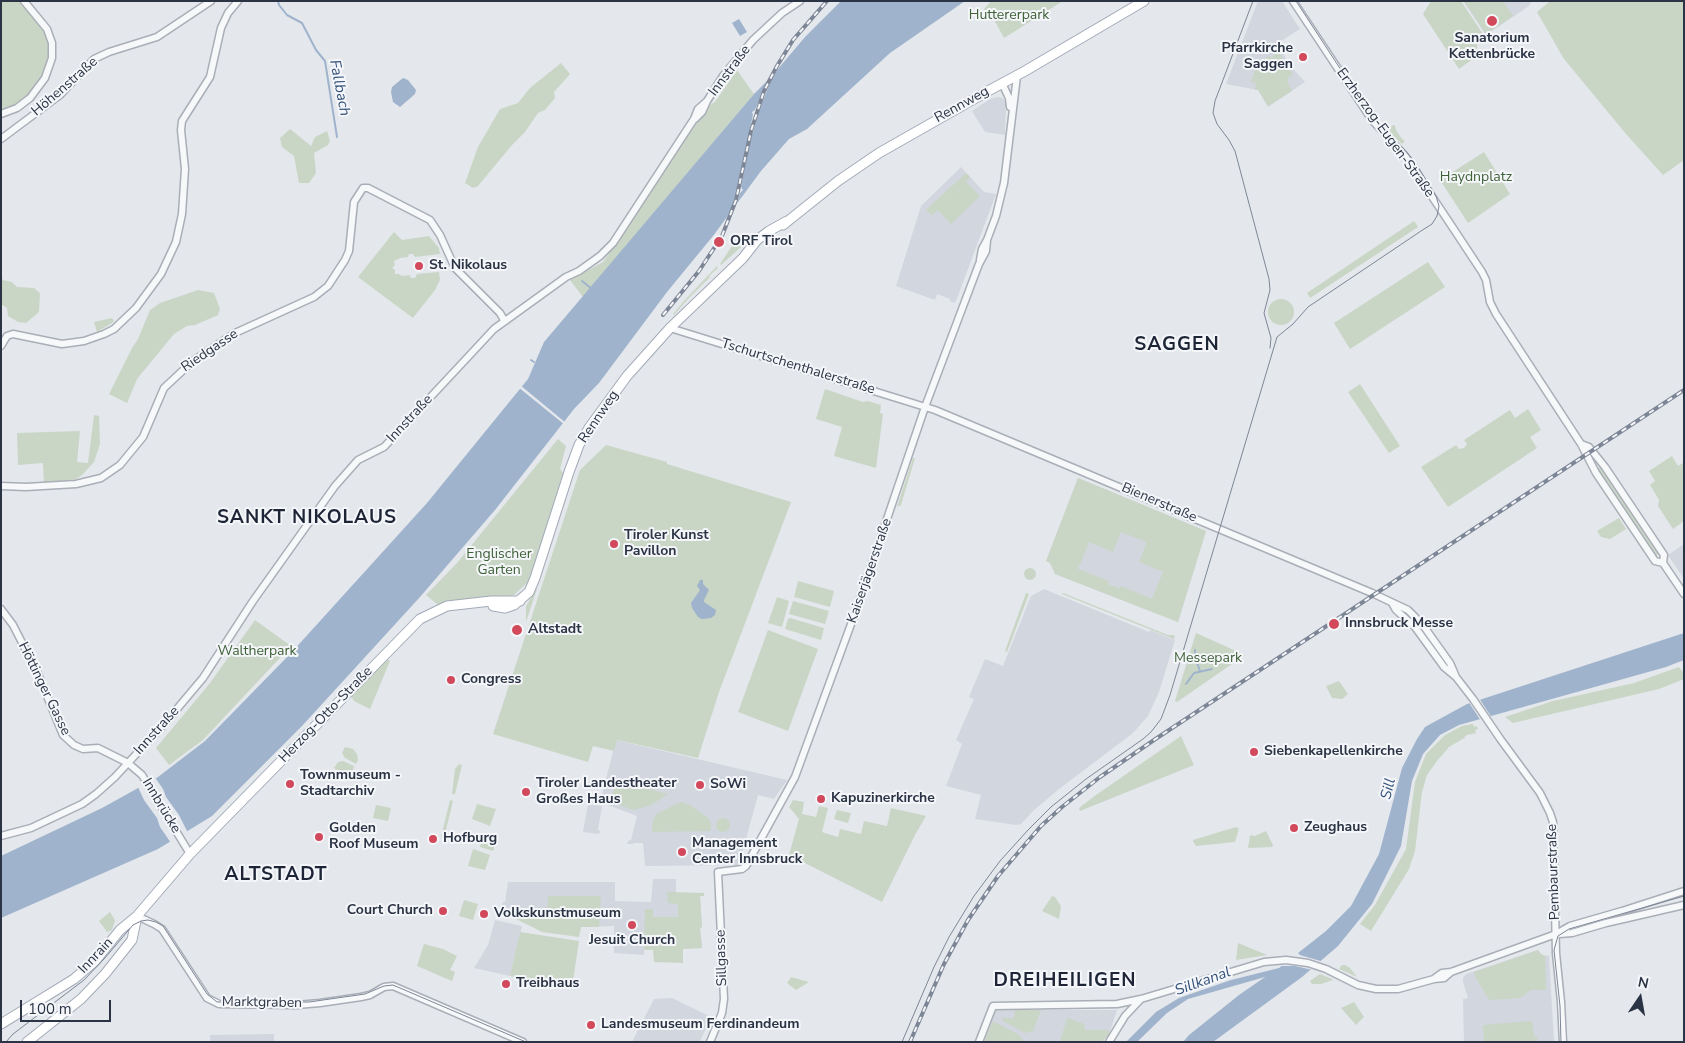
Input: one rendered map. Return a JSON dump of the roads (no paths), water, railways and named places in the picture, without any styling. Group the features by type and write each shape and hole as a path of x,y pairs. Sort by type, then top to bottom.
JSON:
{"main road":[{"name":"Rennweg","path":"509,607 520,601 529,592 568,472 583,437 627,376 670,328 762,236 787,221 838,181 879,153 1017,76 1144,1"},
{"name":"Herzog-Otto-Straße","path":"478,604 491,601 520,601"},
{"name":"Herzog-Otto-Straße","path":"190,854 420,619 447,606 478,604 509,607"},
{"name":"Innrain","path":"1,1024 86,970 99,958 120,930 137,916 190,854"},
{"name":"Innrain","path":"27,1042 81,998 105,974 132,940 137,916"}],"street":[{"name":"Höhenstraße","path":"1,114 17,108 30,98 45,78 52,58 52,43 48,29 24,1"},
{"name":"Höhenstraße","path":"1,139 60,95 94,59 109,52 157,37 210,1"},
{"path":"1,346 7,336 13,334 62,344 84,341 104,334 114,329 136,308 162,274 176,242 182,214 185,169 181,130 182,121 209,80 222,25 228,13 238,1"},
{"name":"Innstraße","path":"1,836 31,828 82,804 104,788 128,763 203,678 253,601 335,486 358,460 384,447 459,365 504,320 566,276 579,271 600,256 613,243 694,119 698,109 707,101 753,40 782,13 800,1"},
{"name":"Erzherzog-Eugen-Straße","path":"1293,1 1372,120 1405,156 1482,272 1486,280 1490,302 1496,314 1581,444 1596,473 1655,561 1663,563"},
{"name":"Kaiserjägerstraße","path":"718,872 742,869 746,866 798,770 854,616 925,407 979,264 982,249 996,216 1008,160 1011,115 1017,76"},
{"name":"Kaiserjägerstraße","path":"1002,83 1009,98 1011,115"},
{"name":"Riedgasse","path":"1,486 26,487 76,484 102,478 120,465 143,437 164,388 193,361 235,333 314,297 328,286 349,251 354,202 362,188 368,188 430,220 436,228 455,268 500,313 504,320"},
{"name":"Tschurtschenthalerstraße","path":"670,328 925,407"},
{"name":"Bienerstraße","path":"925,407 1301,562 1372,592 1392,604 1408,610 1421,623 1450,663 1456,678 1473,699"},
{"name":"Erzherzog-Eugen-Straße","path":"1581,444 1590,447 1605,467 1664,555 1663,563 1684,594"},
{"name":"Höttinger Gasse","path":"1,609 13,625 38,674 63,735 74,745 82,749 98,748 128,763"},
{"name":"Pembaurstraße","path":"1473,699 1540,793 1550,813 1563,1042"},
{"name":"Innbrücke","path":"128,763 142,775 190,854"},
{"name":"Sillgasse","path":"710,1042 722,1013 724,998 718,872"},
{"path":"979,1042 993,1006 1117,1004 1141,999 1264,962 1280,960 1308,963 1358,985 1376,989 1398,988 1434,979 1442,973 1452,972 1556,934 1570,926 1684,891"},
{"path":"1556,934 1572,933 1684,905"},
{"name":"Marktgraben","path":"137,916 162,929 211,1001 218,1004 309,1004 361,997 387,986 393,986 523,1042"},
{"path":"1109,1042 1125,1016 1141,999"},
{"path":"1117,1004 1123,1006 1125,1016"}],"water":[{"path":"841,1 965,1 890,53 807,129 789,139 761,171 599,383 574,409 495,510 420,597 302,726 212,816 158,849 1,918 1,856 102,808 158,777 205,741 291,653 427,503 528,379 544,342 754,94 805,37"},
{"path":"739,19 747,32 740,36 732,23"},
{"path":"403,78 408,80 416,90 415,94 400,107 393,102 391,92 392,87"},
{"path":"700,580 703,580 703,584 709,590 704,602 716,610 715,615 711,618 702,619 698,617 692,608 691,603 700,590 697,586"},
{"path":"1684,633 1684,660 1666,667 1459,725 1440,735 1423,754 1412,781 1401,846 1372,904 1338,946 1302,977 1213,1042 1183,1042 1189,1035 1239,995 1265,977 1188,999 1167,1013 1137,1042 1126,1042 1156,1012 1179,998 1231,980 1279,968 1326,931 1351,906 1379,854 1402,768 1425,727 1467,704"}],"waterway":[{"name":"Fallbach","path":"278,1 287,15 302,23 316,50 325,61 337,137"},
{"name":"Fallbach","path":"582,281 592,289"},
{"path":"1195,650 1195,657 1200,671"},
{"path":"1186,684 1194,673 1212,669"}],"tram line":[{"path":"1253,1 1215,101 1213,113 1217,124 1235,151 1269,279 1270,290 1264,313 1271,338 1270,348"},
{"path":"902,1042 949,937 974,896 1000,861 1051,807 1086,779 1143,739 1161,719 1170,695 1277,337 1293,324 1308,307 1432,224 1437,216 1439,206 1436,196 1415,162 1373,119 1296,1"},
{"path":"1561,1042 1560,1006 1554,950 1558,936 1569,929 1684,896"},
{"path":"6,1042 13,1034 84,980 133,925 148,920 163,926 207,994 217,1002 309,1002 365,994 384,986 393,985 526,1042"}],"railway":[{"path":"663,315 699,271 722,236 736,200 751,131 764,91 793,40 827,1"},
{"path":"910,1042 944,964 968,920 998,876 1041,826 1062,807 1100,777 1157,738 1684,390"}],"place":[{"name":"Sanatorium Kettenbrücke","path":"1492,21"},
{"name":"Pfarrkirche Saggen","path":"1303,57"},
{"name":"ORF Tirol","path":"719,242"},
{"name":"St. Nikolaus","path":"419,266"},
{"name":"Tiroler Kunst Pavillon","path":"614,544"},
{"name":"Innsbruck Messe","path":"1334,624"},
{"name":"Altstadt","path":"517,630"},
{"name":"Congress","path":"451,680"},
{"name":"Siebenkapellenkirche","path":"1254,752"},
{"name":"Townmuseum - Stadtarchiv","path":"290,784"},
{"name":"SoWi","path":"700,785"},
{"name":"Tiroler Landestheater Großes Haus","path":"526,792"},
{"name":"Kapuzinerkirche","path":"821,799"},
{"name":"Zeughaus","path":"1294,828"},
{"name":"Golden Roof Museum","path":"319,837"},
{"name":"Hofburg","path":"433,839"},
{"name":"Management Center Innsbruck","path":"682,852"},
{"name":"Court Church","path":"443,911"},
{"name":"Volkskunstmuseum","path":"484,914"},
{"name":"Jesuit Church","path":"632,925"},
{"name":"Treibhaus","path":"506,984"},
{"name":"Landesmuseum Ferdinandeum","path":"591,1025"}],"district":[{"name":"SAGGEN","path":"1177,345"},
{"name":"SANKT NIKOLAUS","path":"307,518"},
{"name":"ALTSTADT","path":"276,875"},
{"name":"DREIHEILIGEN","path":"1065,981"}],"park label":[{"name":"Huttererpark","path":"1009,16"},
{"name":"Haydnplatz","path":"1476,178"},
{"name":"Englischer Garten","path":"499,564"},
{"name":"Waltherpark","path":"257,652"},
{"name":"Messepark","path":"1208,659"}],"water label":[{"name":"Sill","path":"1389,789"},
{"name":"Sillkanal","path":"1203,982"}]}
